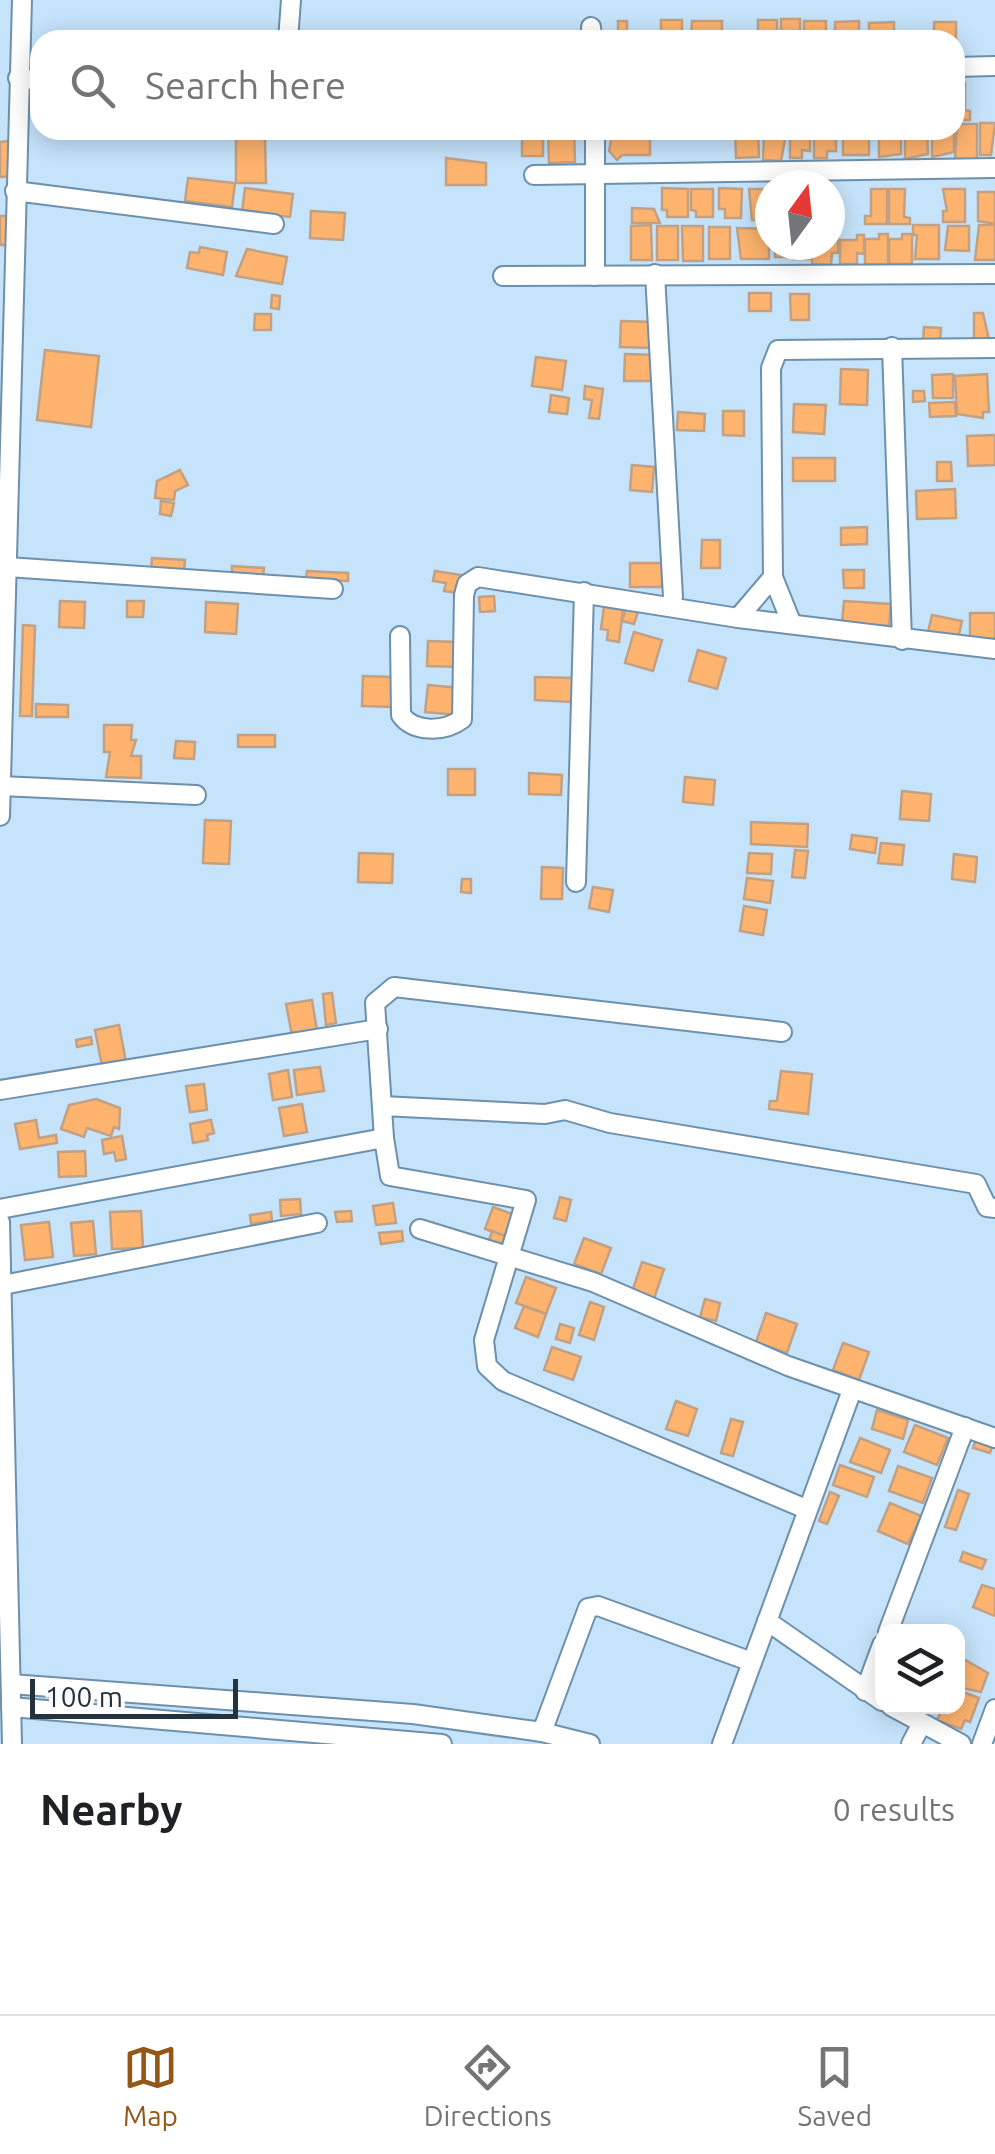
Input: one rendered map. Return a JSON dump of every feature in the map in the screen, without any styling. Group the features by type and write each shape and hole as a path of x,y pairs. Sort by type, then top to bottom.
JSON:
{"street":[{"path":"289,30 291,0"},
{"path":"0,15 22,8 10,186 0,816"},
{"path":"965,67 995,66"},
{"path":"18,78 30,79"},
{"path":"595,140 595,276"},
{"path":"534,174 995,168"},
{"path":"10,186 274,224"},
{"path":"655,274 673,597"},
{"path":"503,276 995,274"},
{"path":"791,622 773,577 774,357 784,348 995,348"},
{"path":"892,348 902,640"},
{"path":"6,566 333,589"},
{"path":"738,618 773,577"},
{"path":"400,636 401,714 414,726 448,726 462,719 464,595 472,579 496,578 738,618 995,649"},
{"path":"576,882 584,592"},
{"path":"1,786 196,795"},
{"path":"782,1032 394,987 376,1003 390,1176 526,1200 484,1340 487,1366 503,1381 806,1509"},
{"path":"0,1090 378,1029"},
{"path":"382,1106 545,1114 565,1110 610,1124 976,1184 987,1206 995,1208"},
{"path":"0,1208 384,1138"},
{"path":"0,1222 4,1636 11,1684 12,1744"},
{"path":"3,1286 317,1223"},
{"path":"420,1229 593,1282 852,1390 995,1438"},
{"path":"722,1744 852,1390"},
{"path":"891,1624 965,1427"},
{"path":"542,1732 588,1608 598,1606 752,1662"},
{"path":"768,1621 875,1697"},
{"path":"865,1691 875,1664"},
{"path":"11,1684 413,1714 542,1732 590,1744"},
{"path":"11,1707 442,1744"},
{"path":"982,1744 995,1710"},
{"path":"905,1714 961,1744"},
{"path":"911,1744 922,1724"}],"building":[{"path":"781,19 800,19 800,30 781,30"},
{"path":"661,20 682,20 682,30 661,30"},
{"path":"758,20 777,20 777,30 758,30"},
{"path":"618,21 627,21 627,30 618,30"},
{"path":"692,21 722,21 722,30 692,30"},
{"path":"804,21 826,21 826,30 804,30"},
{"path":"859,21 859,30 835,30 835,22"},
{"path":"894,22 894,30 869,30 869,23"},
{"path":"934,22 956,22 956,30 934,30"},
{"path":"980,123 995,123 991,155 980,155"},
{"path":"965,124 977,124 977,159 955,159 956,140 965,140"},
{"path":"236,140 265,140 266,183 236,183"},
{"path":"522,140 543,140 543,156 522,156"},
{"path":"548,140 574,140 575,162 549,163"},
{"path":"611,140 650,140 650,155 622,155 617,160 609,151"},
{"path":"735,140 758,140 759,157 736,158"},
{"path":"764,140 785,140 781,161 763,160"},
{"path":"790,140 810,140 810,151 802,150 802,158 790,158"},
{"path":"814,140 836,140 836,151 827,151 827,158 814,158"},
{"path":"843,140 869,140 869,155 843,155"},
{"path":"879,140 901,140 901,154 879,157"},
{"path":"905,140 927,140 928,154 905,159"},
{"path":"932,140 954,140 954,152 932,157"},
{"path":"9,141 11,176 0,177 0,142"},
{"path":"446,158 486,163 486,185 446,185"},
{"path":"188,178 235,183 232,207 185,201"},
{"path":"245,188 293,194 290,217 242,212"},
{"path":"662,188 688,189 688,217 667,217 667,210 662,210"},
{"path":"719,188 742,189 741,218 725,218 725,209 719,209"},
{"path":"691,189 713,189 713,217 696,217 696,211 691,210"},
{"path":"749,189 755,189 755,220"},
{"path":"871,189 887,189 887,224 865,224 865,216 871,216"},
{"path":"889,189 905,189 904,217 910,218 910,224 889,224"},
{"path":"943,189 965,189 965,222 943,222 943,211 947,211"},
{"path":"978,192 995,192 995,224 978,221"},
{"path":"632,208 654,209 660,223 632,223"},
{"path":"311,211 345,213 343,240 310,238"},
{"path":"0,216 8,216 7,245 0,245"},
{"path":"651,225 652,260 631,260 631,226"},
{"path":"913,225 939,225 939,259 915,259 917,235 913,235"},
{"path":"979,225 995,225 995,260 975,260"},
{"path":"657,226 678,226 678,260 657,260"},
{"path":"682,226 703,226 703,261 683,261"},
{"path":"948,226 969,226 969,251 945,250"},
{"path":"709,227 730,227 730,259 709,259"},
{"path":"737,228 755,229 755,259 741,259"},
{"path":"879,234 888,234 888,265 865,264 865,239 879,239"},
{"path":"902,234 912,234 912,264 889,264 889,239 902,239"},
{"path":"857,235 864,235 864,254 857,253 857,264 840,264 840,260 845,260 845,240 857,240"},
{"path":"200,247 227,252 223,275 187,268 190,252 199,253"},
{"path":"247,249 287,257 282,284 236,276"},
{"path":"812,260 831,260 831,265 812,264"},
{"path":"749,293 771,293 771,311 749,311"},
{"path":"790,294 809,294 809,320 791,320"},
{"path":"272,295 280,296 279,309 271,308"},
{"path":"974,313 983,313 990,344 974,344"},
{"path":"255,314 271,314 271,330 254,330"},
{"path":"621,321 655,322 654,348 620,347"},
{"path":"924,327 941,328 940,343 923,343"},
{"path":"45,350 99,356 91,427 37,420"},
{"path":"625,354 655,355 655,381 624,381"},
{"path":"536,357 566,361 562,390 532,386"},
{"path":"841,369 868,370 867,405 840,404"},
{"path":"953,374 953,398 933,398 932,375"},
{"path":"987,374 989,412 983,412 983,418 957,414 955,376"},
{"path":"585,386 603,389 599,419 589,418 592,400 584,399"},
{"path":"913,391 924,391 925,401 913,402"},
{"path":"551,395 569,398 567,414 549,412"},
{"path":"955,402 956,416 930,417 929,403"},
{"path":"794,404 826,405 824,434 793,432"},
{"path":"723,411 744,411 744,436 723,435"},
{"path":"678,412 705,414 704,431 677,430"},
{"path":"995,435 995,465 968,466 967,436"},
{"path":"793,458 835,458 835,481 793,481"},
{"path":"937,462 951,462 952,481 937,481"},
{"path":"632,465 654,467 652,492 630,490"},
{"path":"180,470 188,485 175,491 174,500 155,498 157,481"},
{"path":"955,489 956,518 917,519 916,491"},
{"path":"161,501 174,503 171,516 160,514"},
{"path":"867,527 867,544 841,545 841,528"},
{"path":"702,540 720,540 720,568 701,568"},
{"path":"152,558 185,560 184,573 151,571"},
{"path":"630,563 662,563 662,587 630,587"},
{"path":"232,566 264,568 263,576 232,574"},
{"path":"843,570 864,570 864,588 844,588"},
{"path":"307,571 348,573 348,581 306,579"},
{"path":"435,571 461,575 458,593 444,591 446,583 433,581"},
{"path":"494,596 495,611 480,612 479,597"},
{"path":"60,601 85,602 84,628 59,627"},
{"path":"127,601 144,601 143,617 127,617"},
{"path":"844,601 891,604 889,626 842,623"},
{"path":"206,602 238,604 236,634 205,632"},
{"path":"627,606 639,609 634,624 622,621"},
{"path":"604,607 623,610 619,642 607,640 608,630 601,629"},
{"path":"970,613 995,613 995,639 970,639"},
{"path":"932,615 962,621 958,639 928,632"},
{"path":"23,625 35,626 32,716 20,716"},
{"path":"634,632 662,640 653,671 625,663"},
{"path":"428,641 460,642 460,667 427,666"},
{"path":"698,650 726,658 717,689 689,681"},
{"path":"363,676 394,677 393,707 362,706"},
{"path":"535,677 573,678 572,702 535,700"},
{"path":"428,685 461,688 458,715 425,712"},
{"path":"36,704 68,705 68,717 36,717"},
{"path":"104,725 132,725 131,740 136,740 131,756 141,756 141,778 106,777 110,752 104,752"},
{"path":"238,735 275,735 275,747 238,747"},
{"path":"176,741 195,742 194,759 174,758"},
{"path":"448,769 475,769 475,795 448,795"},
{"path":"529,773 562,775 561,795 529,794"},
{"path":"685,777 715,780 713,805 683,802"},
{"path":"902,791 931,794 929,821 900,819"},
{"path":"205,820 231,821 229,864 203,863"},
{"path":"751,822 808,824 807,847 751,844"},
{"path":"852,835 877,838 875,853 850,849"},
{"path":"881,843 904,845 902,865 878,863"},
{"path":"795,850 808,851 805,878 792,877"},
{"path":"359,853 393,854 392,883 358,882"},
{"path":"749,853 772,854 771,874 747,873"},
{"path":"954,854 977,857 975,882 952,879"},
{"path":"542,867 563,868 562,899 541,899"},
{"path":"747,878 773,881 770,903 744,899"},
{"path":"462,879 471,879 471,893 461,892"},
{"path":"593,887 613,890 609,912 589,908"},
{"path":"744,906 767,910 763,935 740,931"},
{"path":"332,993 336,1023 326,1025 323,994"},
{"path":"312,1000 317,1031 292,1035 286,1004"},
{"path":"119,1025 126,1062 102,1066 95,1030"},
{"path":"91,1037 92,1044 77,1047 76,1040"},
{"path":"320,1067 324,1091 297,1095 294,1070"},
{"path":"288,1070 292,1097 273,1100 269,1074"},
{"path":"781,1071 812,1074 808,1114 769,1109 770,1101 777,1101"},
{"path":"204,1084 207,1110 190,1112 186,1086"},
{"path":"96,1099 120,1108 119,1129 114,1127 111,1136 87,1128 84,1137 61,1129 69,1105"},
{"path":"302,1104 307,1132 284,1136 279,1108"},
{"path":"36,1120 39,1138 56,1135 57,1143 20,1149 15,1124"},
{"path":"211,1120 214,1133 207,1135 208,1140 193,1143 190,1124"},
{"path":"122,1136 126,1159 116,1161 114,1152 104,1154 102,1140"},
{"path":"85,1151 86,1176 59,1177 58,1152"},
{"path":"560,1197 571,1200 566,1221 554,1218"},
{"path":"300,1199 301,1214 281,1216 280,1200"},
{"path":"393,1203 396,1223 376,1225 373,1206"},
{"path":"493,1207 512,1214 505,1236 485,1229"},
{"path":"141,1211 143,1248 112,1249 110,1212"},
{"path":"351,1211 352,1221 337,1222 335,1212"},
{"path":"271,1212 272,1221 251,1224 250,1215"},
{"path":"93,1221 96,1254 74,1256 71,1223"},
{"path":"49,1222 53,1257 25,1260 21,1225"},
{"path":"402,1231 403,1241 381,1244 379,1233"},
{"path":"492,1231 505,1236 500,1248 488,1244"},
{"path":"584,1238 611,1248 601,1274 574,1264"},
{"path":"642,1262 664,1269 654,1299 632,1292"},
{"path":"526,1277 556,1288 546,1314 516,1303"},
{"path":"705,1299 720,1303 716,1321 700,1317"},
{"path":"590,1302 604,1307 594,1340 579,1335"},
{"path":"524,1306 546,1314 538,1337 515,1328"},
{"path":"766,1313 797,1324 787,1353 756,1342"},
{"path":"560,1324 574,1328 570,1343 556,1339"},
{"path":"843,1343 869,1352 859,1380 833,1370"},
{"path":"552,1347 581,1357 573,1380 544,1370"},
{"path":"676,1401 697,1409 688,1436 666,1429"},
{"path":"877,1410 908,1420 903,1439 872,1429"},
{"path":"731,1419 743,1422 733,1456 721,1453"},
{"path":"915,1425 948,1438 937,1465 904,1452"},
{"path":"860,1438 890,1450 881,1473 850,1462"},
{"path":"976,1440 993,1444 990,1453 973,1448"},
{"path":"840,1465 874,1477 867,1497 833,1485"},
{"path":"898,1466 932,1478 923,1503 889,1491"},
{"path":"958,1490 969,1494 956,1530 945,1527"},
{"path":"830,1492 839,1496 827,1524 819,1521"},
{"path":"890,1503 921,1516 908,1544 878,1531"},
{"path":"963,1552 986,1560 982,1569 960,1561"},
{"path":"982,1585 995,1589 995,1616 973,1607"},
{"path":"965,1660 988,1673 981,1692 965,1689"},
{"path":"965,1693 979,1698 970,1722 965,1720 961,1729 937,1720 940,1714 965,1714"}]}
